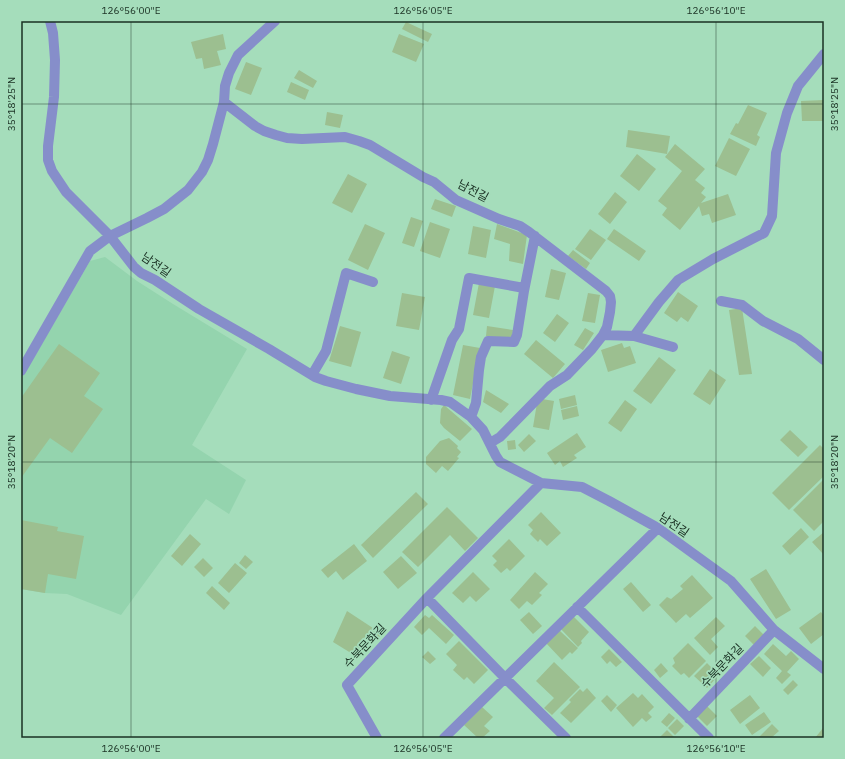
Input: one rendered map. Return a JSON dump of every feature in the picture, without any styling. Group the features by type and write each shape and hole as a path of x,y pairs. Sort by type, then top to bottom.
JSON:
{"street":[{"name":"남전길","path":"50,21 53,33 55,80 48,146 48,160 52,171 66,192 110,236 130,262 141,273 155,280 199,309 312,375 326,381 383,395 450,402 471,417 483,430 500,462 540,483 582,487 658,528 731,581 774,630 824,669"},
{"path":"21,371 90,251 110,236 164,209 185,192 202,172 208,160 224,102 225,86 228,74 238,55 275,21"},
{"path":"634,336 659,302 678,280 712,259 764,233 772,216 776,153 787,113 798,86 824,54"},
{"name":"남전길","path":"224,102 255,126 276,135 287,138 302,139 345,137 365,143 434,182 456,200 499,219 520,226 606,290 610,296 611,302 603,335 567,375 550,386 500,437 490,443"},
{"path":"471,417 476,403 478,370 488,341 514,342 517,335 524,288 535,236"},
{"path":"312,375 326,351 346,272 373,282"},
{"path":"431,400 452,340 458,329 469,278 524,288"},
{"path":"721,301 742,305 762,321 798,339 824,360"},
{"path":"603,335 634,336 673,347"},
{"name":"수북문화길","path":"377,738 347,685 427,598 540,483"},
{"path":"444,738 658,528"},
{"path":"427,598 566,738"},
{"path":"577,607 709,738"},
{"name":"수북문화길","path":"689,719 774,630"}],"shaded area":[{"path":"105,257 137,281 247,349 192,445 246,480 229,514 206,499 121,615 67,594 45,593 21,589 21,378 90,261"}],"building":[{"path":"406,22 432,34 428,42 402,29"},
{"path":"223,34 226,49 217,51 221,65 204,69 202,58 196,59 191,42"},
{"path":"399,34 424,44 416,62 392,52"},
{"path":"246,62 262,68 251,95 235,89"},
{"path":"299,70 317,81 313,88 294,78"},
{"path":"291,82 309,90 305,100 287,92"},
{"path":"824,100 824,121 802,121 801,101"},
{"path":"748,105 767,113 757,135 760,137 756,146 730,134 736,123 738,124"},
{"path":"327,112 343,115 340,128 325,125"},
{"path":"628,130 670,136 667,154 626,147"},
{"path":"729,138 750,149 736,176 715,166"},
{"path":"675,144 705,169 695,180 705,188 701,193 706,197 701,203 728,194 736,215 712,223 709,214 702,216 699,206 680,230 662,215 667,208 658,201 682,171 665,157"},
{"path":"637,154 656,169 639,191 620,176"},
{"path":"348,174 367,184 352,213 332,203"},
{"path":"615,192 627,202 610,224 598,214"},
{"path":"435,199 456,206 452,217 431,209"},
{"path":"411,217 423,221 414,247 402,243"},
{"path":"430,222 450,229 440,258 420,251"},
{"path":"365,224 385,233 368,270 348,260"},
{"path":"497,224 527,235 523,264 509,261 510,244 494,239"},
{"path":"473,226 491,230 486,258 468,254"},
{"path":"590,229 606,240 591,260 575,249"},
{"path":"614,229 646,251 639,261 607,239"},
{"path":"573,250 590,263 586,269 568,256"},
{"path":"551,269 566,273 559,300 545,297"},
{"path":"479,283 495,286 489,318 473,315"},
{"path":"678,292 698,306 688,322 681,317 677,322 664,313"},
{"path":"402,293 425,297 419,330 396,326"},
{"path":"588,293 600,295 595,323 582,321"},
{"path":"742,308 752,374 739,375 729,310"},
{"path":"557,314 569,323 555,342 543,333"},
{"path":"340,326 361,332 351,367 329,361"},
{"path":"487,326 513,330 512,340 486,336"},
{"path":"585,328 594,333 583,350 574,345"},
{"path":"536,340 565,364 553,378 524,354"},
{"path":"622,343 624,348 630,346 636,363 608,372 601,350"},
{"path":"59,344 100,373 84,396 103,409 72,453 50,438 21,478 21,398"},
{"path":"463,345 480,348 470,399 453,395"},
{"path":"392,351 410,357 401,384 383,378"},
{"path":"659,357 676,370 651,404 633,391"},
{"path":"710,369 726,380 710,405 693,394"},
{"path":"486,390 509,404 501,413 483,402"},
{"path":"575,395 577,405 561,409 559,399"},
{"path":"542,399 554,401 549,430 533,427 537,403"},
{"path":"625,400 637,409 621,432 608,423"},
{"path":"444,405 472,429 460,441 440,423 441,409"},
{"path":"577,406 579,416 563,420 561,410"},
{"path":"790,430 808,447 798,457 780,440"},
{"path":"577,433 586,447 574,455 577,458 563,467 560,461 555,465 547,453"},
{"path":"529,434 536,441 524,452 518,445"},
{"path":"449,438 458,446 457,448 461,452 457,457 459,458 448,471 442,466 436,473 426,464 426,457 440,441"},
{"path":"515,440 516,449 508,450 507,441"},
{"path":"820,445 824,449 824,476 789,510 772,493"},
{"path":"824,479 824,521 814,531 793,510"},
{"path":"416,492 428,504 373,558 361,545"},
{"path":"447,507 478,538 465,551 450,535 418,567 402,552"},
{"path":"541,512 561,533 547,546 540,539 538,542 530,534 533,530 528,525"},
{"path":"21,520 58,527 57,531 84,536 76,579 48,574 45,593 21,589"},
{"path":"801,528 809,537 790,555 782,546"},
{"path":"824,532 824,555 812,542"},
{"path":"190,534 201,544 182,566 171,556"},
{"path":"509,539 525,556 510,571 507,568 501,573 493,565 497,561 492,556"},
{"path":"354,544 367,561 343,580 336,571 328,578 321,570"},
{"path":"245,555 253,562 246,569 239,563"},
{"path":"401,556 417,573 398,589 383,572"},
{"path":"203,558 213,568 204,577 194,567"},
{"path":"235,563 247,573 229,593 218,583"},
{"path":"766,569 791,610 776,619 750,579"},
{"path":"473,572 490,589 476,602 470,596 463,603 452,593"},
{"path":"535,572 548,584 539,593 542,595 532,605 527,601 519,609 510,600"},
{"path":"692,575 713,598 690,618 686,614 676,623 659,605 667,597 671,599 683,589 680,586"},
{"path":"631,582 651,605 643,612 623,589"},
{"path":"212,586 230,603 224,610 206,593"},
{"path":"347,611 382,634 359,658 333,642"},
{"path":"529,612 542,626 533,634 520,620"},
{"path":"821,612 824,616 824,634 811,644 799,628"},
{"path":"425,615 429,618 432,615 454,635 446,644 429,628 422,635 414,627"},
{"path":"573,616 589,632 578,647 560,628"},
{"path":"716,617 725,626 711,639 718,647 710,655 694,638"},
{"path":"755,626 765,636 755,646 745,636"},
{"path":"559,630 578,648 572,654 570,652 562,660 546,643"},
{"path":"459,641 488,670 474,684 467,677 464,680 453,670 457,665 446,654"},
{"path":"688,643 706,661 689,678 684,673 681,675 672,666 675,663 673,658"},
{"path":"773,644 786,656 791,651 799,659 787,672 791,675 782,684 776,678 782,671 764,654"},
{"path":"609,649 622,662 616,667 610,661 607,664 601,657"},
{"path":"428,651 436,659 430,664 422,657"},
{"path":"759,656 771,668 763,677 750,664"},
{"path":"554,662 580,687 552,715 544,708 554,698 536,681"},
{"path":"661,663 668,671 660,678 654,670"},
{"path":"707,663 719,675 707,688 694,676"},
{"path":"793,680 798,685 788,695 783,690"},
{"path":"587,688 596,698 571,723 560,713 571,702 569,700 580,689 583,692"},
{"path":"633,693 638,698 642,694 654,707 648,713 652,717 646,722 642,718 633,727 616,708"},
{"path":"607,695 617,705 611,712 601,701"},
{"path":"750,695 760,708 740,724 730,710"},
{"path":"707,706 717,716 707,726 697,716"},
{"path":"482,707 493,717 484,726 490,731 482,738 478,738 464,725"},
{"path":"764,712 771,722 752,735 745,725"},
{"path":"669,713 675,718 667,727 661,722"},
{"path":"677,719 684,726 675,735 668,728"},
{"path":"772,724 779,731 771,738 758,738"},
{"path":"823,728 824,738 815,738"},
{"path":"667,730 675,738 659,738"}]}
